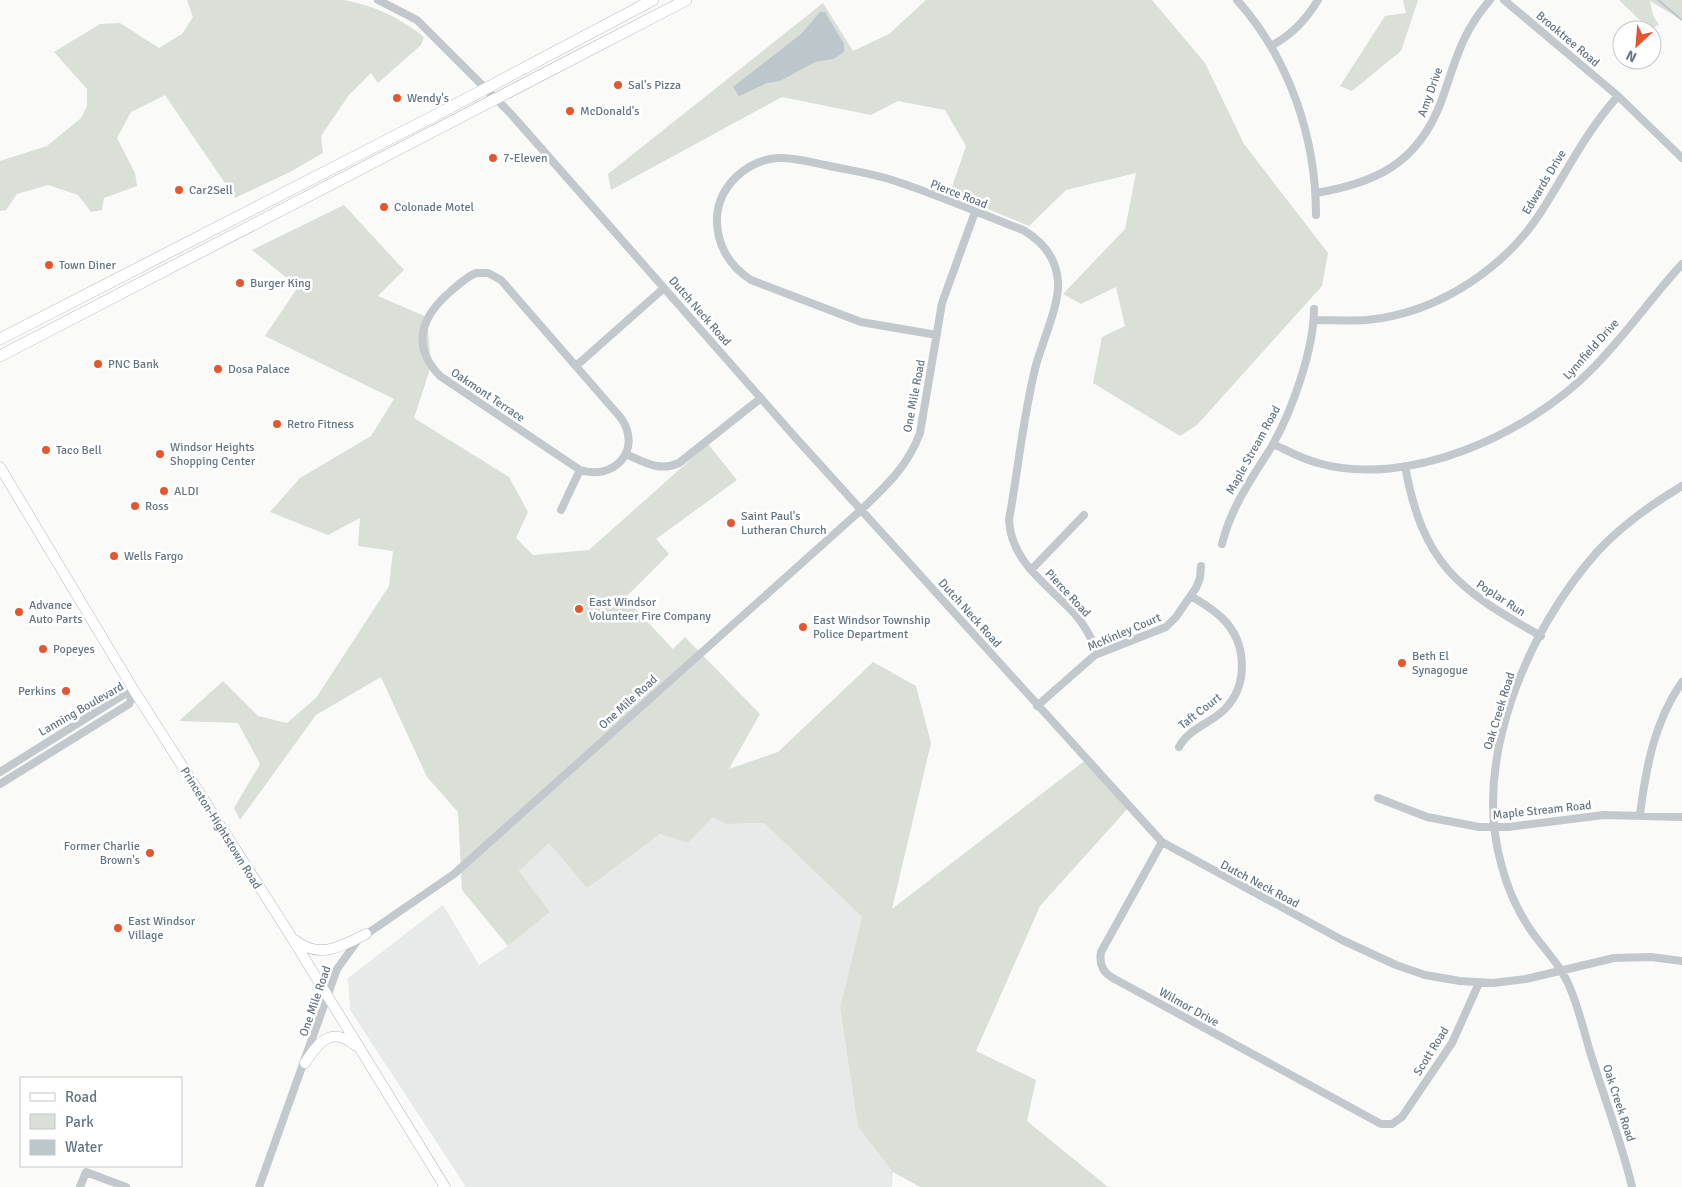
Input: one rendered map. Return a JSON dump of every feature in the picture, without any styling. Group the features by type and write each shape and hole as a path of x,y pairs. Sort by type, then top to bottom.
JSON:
{"highway":[{"path":"0,339 653,0"},
{"path":"0,356 128,292 686,0"},
{"path":"205,252 210,242 211,231"},
{"path":"128,292 135,270"}],"main road":[{"name":"Princeton-Hightstown Road","path":"0,467 135,692 286,930 445,1187"},
{"path":"286,930 304,946 319,951 335,949 366,934"},
{"path":"305,1063 317,1046 328,1037 341,1036 361,1050"}],"street":[{"name":"Dutch Neck Road","path":"378,0 390,4 417,20 496,99 861,510 1162,842 1291,914 1386,961 1425,975 1479,983 1510,982 1596,961 1632,956 1682,961"},
{"path":"1237,0 1271,46 1281,63 1301,117 1312,162 1316,193 1316,215"},
{"path":"1271,46 1293,32 1311,12 1318,0"},
{"name":"Amy Drive","path":"1316,193 1351,187 1376,177 1409,153 1428,129 1435,115 1461,41 1478,14 1490,0"},
{"name":"Brooktree Road","path":"1504,0 1618,96 1682,158"},
{"name":"Edwards Drive","path":"1314,320 1368,320 1404,313 1445,296 1479,277 1510,249 1538,216 1590,129 1618,96"},
{"name":"Pierce Road","path":"937,335 861,322 752,280 729,261 720,244 717,224 720,203 730,184 747,168 768,159 790,158 893,180 1023,230 1040,241 1052,260 1058,281 1056,301 1034,372 1010,520 1014,546 1031,570 1075,614 1092,638 1098,653"},
{"name":"One Mile Road","path":"260,1187 327,996 342,959 366,934 454,874 861,510 899,473 915,447 922,424 947,287 975,212"},
{"name":"Lynnfield Drive","path":"1273,444 1306,459 1336,467 1372,468 1405,466 1473,448 1516,427 1550,405 1590,370 1682,264"},
{"name":"Oakmont Terrace","path":"580,470 440,376 430,365 422,341 425,322 438,303 470,276 476,273 488,273 501,280 624,422 629,440 626,454"},
{"path":"576,366 664,288"},
{"name":"Maple Stream Road","path":"1222,544 1232,512 1273,444 1299,384 1314,320 1314,309"},
{"path":"561,510 580,470 594,473 609,470 622,461 626,454 653,466 672,466 679,463 761,398"},
{"name":"Poplar Run","path":"1405,466 1416,514 1440,560 1460,583 1485,604 1541,636"},
{"name":"Oak Creek Road","path":"1632,1187 1614,1122 1570,987 1532,931 1512,896 1501,865 1494,827 1493,785 1500,744 1521,678 1541,636 1572,585 1598,551 1649,507 1682,486"},
{"path":"1031,570 1084,515"},
{"name":"McKinley Court","path":"1037,706 1088,659 1098,653 1166,627 1190,596 1200,578 1201,566"},
{"name":"Taft Court","path":"1179,747 1189,732 1212,720 1231,702 1237,692 1242,670 1239,645 1229,626 1213,609 1190,596"},
{"path":"1640,814 1644,780 1654,739 1669,704 1682,682"},
{"name":"Lanning Boulevard","path":"0,772 123,695 135,692"},
{"name":"Lanning Boulevard","path":"0,784 129,704 135,692"},
{"name":"Maple Stream Road","path":"1378,798 1427,817 1471,826 1494,827 1570,818 1640,814 1682,817"},
{"name":"Wilmor Drive","path":"1162,842 1101,952 1101,964 1107,974 1381,1124 1392,1124"},
{"name":"Scott Road","path":"1392,1124 1402,1117 1452,1043 1479,983"},
{"path":"80,1187 86,1172 126,1187"}],"shaded area":[{"path":"713,817 726,824 764,823 862,917 840,1009 858,1127 893,1172 892,1187 466,1187 350,1010 348,978 443,905 479,965 508,946 550,912 519,871 549,843 587,887 660,834 688,843"}],"green space":[{"path":"187,0 344,0 386,13 424,37 421,45 378,83 371,73 349,95 321,136 323,153 290,172 235,198 165,95 131,112 117,138 135,173 137,186 104,198 102,210 91,212 78,195 48,185 17,194 6,210 0,211 0,161 47,146 81,118 87,106 87,89 54,52 100,24 120,23 159,48 182,34 193,17"},
{"path":"926,0 1152,0 1205,63 1244,144 1328,253 1322,286 1197,425 1180,436 1093,383 1102,337 1125,326 1116,287 1081,304 1063,294 1125,229 1136,173 1066,190 1029,226 950,193 966,146 945,110 898,101 871,115 782,97 611,190 608,174 823,3 853,51 889,34"},
{"path":"1403,0 1418,0 1401,51 1352,91 1340,86 1385,16 1406,13"},
{"path":"1619,0 1682,0 1682,20 1650,1 1656,20 1640,20"},
{"path":"344,205 404,270 378,296 427,317 431,366 414,418 509,477 528,512 516,538 533,555 589,550 708,444 737,480 656,539 669,554 625,598 673,649 685,637 760,714 729,769 778,752 873,662 916,686 931,743 892,909 1087,759 1129,807 1040,906 976,1051 1036,1080 1027,1121 1108,1187 920,1187 893,1172 858,1127 840,1008 862,917 764,823 726,824 713,817 688,843 660,834 587,888 549,843 519,871 550,912 508,946 462,890 458,812 427,777 381,677 316,715 240,820 234,808 260,764 238,723 179,721 223,681 258,716 287,723 316,698 389,586 393,551 358,546 360,518 328,535 270,512 300,478 371,436 394,399 265,336 298,287 252,250"}],"water":[{"path":"820,12 825,12 844,44 844,52 833,59 815,62 780,81 767,83 739,96 733,87 801,34"}],"waterway":[{"path":"1658,0 1682,20"}],"place":[{"name":"Sal's Pizza","path":"618,85"},
{"name":"Wendy's","path":"397,98"},
{"name":"McDonald's","path":"570,111"},
{"name":"7-Eleven","path":"493,158"},
{"name":"Car2Sell","path":"179,190"},
{"name":"Colonade Motel","path":"384,207"},
{"name":"Town Diner","path":"49,265"},
{"name":"Burger King","path":"240,283"},
{"name":"PNC Bank","path":"98,364"},
{"name":"Dosa Palace","path":"218,369"},
{"name":"Retro Fitness","path":"277,424"},
{"name":"Taco Bell","path":"46,450"},
{"name":"Windsor Heights Shopping Center","path":"160,454"},
{"name":"ALDI","path":"164,491"},
{"name":"Ross","path":"135,506"},
{"name":"Saint Paul's Lutheran Church","path":"731,523"},
{"name":"Wells Fargo","path":"114,556"},
{"name":"East Windsor Volunteer Fire Company","path":"579,609"},
{"name":"Advance Auto Parts","path":"19,612"},
{"name":"East Windsor Township Police Department","path":"803,627"},
{"name":"Popeyes","path":"43,649"},
{"name":"Beth El Synagogue","path":"1402,663"},
{"name":"Perkins","path":"66,691"},
{"name":"Former Charlie Brown's","path":"150,853"},
{"name":"East Windsor Village","path":"118,928"}]}
